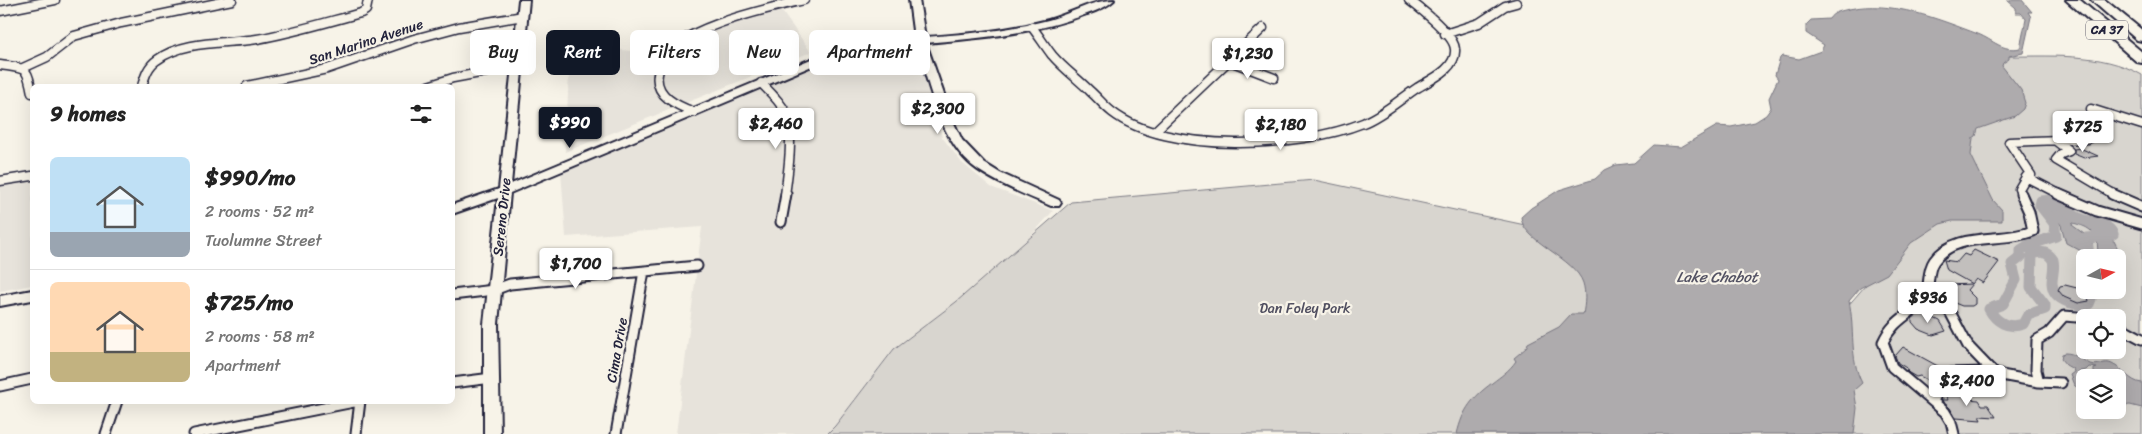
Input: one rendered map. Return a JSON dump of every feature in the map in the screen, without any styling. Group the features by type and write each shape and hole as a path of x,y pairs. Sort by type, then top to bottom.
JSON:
{"highway":[{"name":"CA 37","path":"2072,0 2142,59"},
{"name":"CA 37","path":"2098,0 2142,36"}],"street":[{"path":"0,11 55,0"},
{"path":"0,65 23,68 48,57 74,36 121,23 232,0"},
{"path":"143,84 151,65 157,59 168,54 192,48 271,36 361,13 366,10 368,0"},
{"name":"Sereno Drive","path":"522,30 524,0"},
{"path":"694,112 676,106 662,94 658,87 656,71 661,60 681,40 709,26 804,0"},
{"path":"914,0 918,30"},
{"path":"930,39 1032,27 1068,18 1109,0"},
{"path":"1032,27 1052,55 1113,113 1154,132 1181,139 1214,143 1249,143 1323,135 1365,122 1443,72 1455,56 1455,47 1445,34 1409,0"},
{"path":"1445,34 1473,25 1505,6 1516,3"},
{"name":"San Marino Avenue","path":"256,84 327,69 407,41 459,27 523,16"},
{"path":"1154,132 1263,28"},
{"path":"1230,61 1274,78"},
{"path":"455,209 505,191 809,63"},
{"path":"23,68 28,73 30,84"},
{"path":"930,70 952,133 963,149 980,166 996,176 1055,203"},
{"path":"434,84 470,75"},
{"name":"Sereno Drive","path":"492,434 491,324 517,75"},
{"path":"761,83 781,106 788,120 785,206 781,222"},
{"path":"1954,434 1952,420 1933,400 1903,379 1890,366 1882,342 1889,329 1926,294 1929,272 1933,261 1953,245 1971,240 2014,238 2024,236 2033,231 2029,212 2019,189 2026,178 2031,175 2009,142 2088,139 2092,134 2091,109 2142,125"},
{"path":"2056,141 2069,151 2061,154 2056,160 2097,183 2110,193 2142,207"},
{"path":"0,181 30,176"},
{"path":"2026,178 2088,209 2124,222 2142,224"},
{"path":"455,295 494,290 510,284 697,266"},
{"name":"Cima Drive","path":"616,434 644,272"},
{"path":"1926,294 1950,312 1968,346 1994,373"},
{"path":"0,301 30,295"},
{"path":"2038,382 2036,370 2037,340 2049,333 2064,316 2076,317"},
{"path":"2126,330 2142,339"},
{"path":"1933,400 1951,373 1977,370 2038,382 2061,383"},
{"path":"455,383 492,378"},
{"path":"0,386 30,379"},
{"path":"106,434 116,404"},
{"path":"194,434 227,431 347,404"},
{"path":"356,434 360,404"}],"shaded area":[{"path":"780,9 795,30 729,30 729,75 754,75 565,152 569,75 620,75 620,50 630,51 630,75 719,75 719,30 710,30"},
{"path":"799,35 809,49 809,53 799,57"},
{"path":"809,69 809,75 925,75 942,137 962,163 991,187 1053,211 1022,246 956,303 894,349 827,434 676,434 702,227 566,237 561,171 788,76 799,75 799,72"},
{"path":"30,180 30,285 0,291 0,185"}],"green space":[{"path":"2001,56 2055,56 2091,59 2126,67 2142,75 2142,434 1839,434 1846,308 1923,219 1948,137"},
{"name":"Dan Foley Park","path":"1314,180 1600,241 1577,434 827,434 894,349 956,302 1071,202"}],"water":[{"name":"Lake Chabot","path":"2007,0 2022,0 2032,12 2028,12 2031,17 2023,53 2009,56 2009,59 2002,66 2021,90 2025,103 2023,109 2015,116 1978,129 1976,136 1973,138 1971,155 1993,200 2002,210 2002,221 1952,221 1940,224 1911,243 1887,274 1860,288 1849,301 1855,363 1862,383 1854,390 1857,408 1854,434 1457,434 1469,405 1479,394 1511,368 1516,361 1514,358 1526,348 1528,343 1559,327 1571,314 1583,314 1585,291 1578,274 1560,257 1530,234 1524,226 1521,217 1531,208 1559,190 1595,179 1605,170 1616,165 1634,163 1654,145 1681,147 1717,126 1731,127 1755,122 1766,115 1771,108 1769,98 1778,79 1775,75 1780,58 1782,56 1799,59 1821,51 1824,45 1806,33 1806,25 1811,20 1829,19 1840,11 1849,9 1882,7 1898,9 1947,22 1978,34 2003,47 2020,48 2026,19 2021,13 2016,13 2016,8"},
{"path":"2049,203 2060,205 2074,216 2103,226 2110,233 2107,235 2093,233 2082,225 2073,223 2072,225 2092,240 2093,249 2077,249 2066,243 2061,225 2046,206"},
{"path":"2097,239 2114,241 2118,249 2098,249"},
{"path":"2069,353 2075,355 2076,359 2082,359 2090,364 2112,364 2120,369 2094,369 2097,368 2089,367 2087,369 2076,369 2076,387 2070,375 2074,372 2073,369 2061,359 2062,354"},
{"path":"2126,374 2142,383 2142,408 2126,406"}],"building":[{"path":"2080,148 2098,156 2084,158 2074,154 2074,149"},
{"path":"1974,250 1999,262 1983,283 1976,279 1972,284 1947,270 1944,260 1957,262 1964,254 1969,256"},
{"path":"1972,284 1967,290 1975,298 1975,304 1972,306 1962,306 1952,302 1942,292 1947,285"},
{"path":"2065,285 2076,288 2076,299 2088,299 2089,301 2078,303 2064,297 2058,290 2060,286"},
{"path":"1923,313 1940,321 1946,331 1933,335 1918,329 1912,322 1912,319 1918,314"},
{"path":"1903,347 1945,370 1934,384 1920,376 1916,377 1909,373 1906,370 1908,369 1898,363 1895,356"},
{"path":"1953,393 1964,393 1968,399 1979,400 1982,405 1988,405 1996,417 1979,416 1981,420 1956,418 1950,408 1941,400 1948,400 1945,394 1954,395"}],"waterway":[{"path":"2088,249 2087,238 2110,236 2113,234 2106,226 2079,218 2057,203 2041,201 2040,205 2054,223 2056,236 2029,245 2021,250 2021,257 2012,264 2016,280 2003,304 1989,309 1999,321 2012,326 2023,324 2028,315 2045,309 2045,305 2031,287 2032,255 2041,252 2053,260 2053,289 2060,298 2077,304 2089,304 2091,299"}]}
